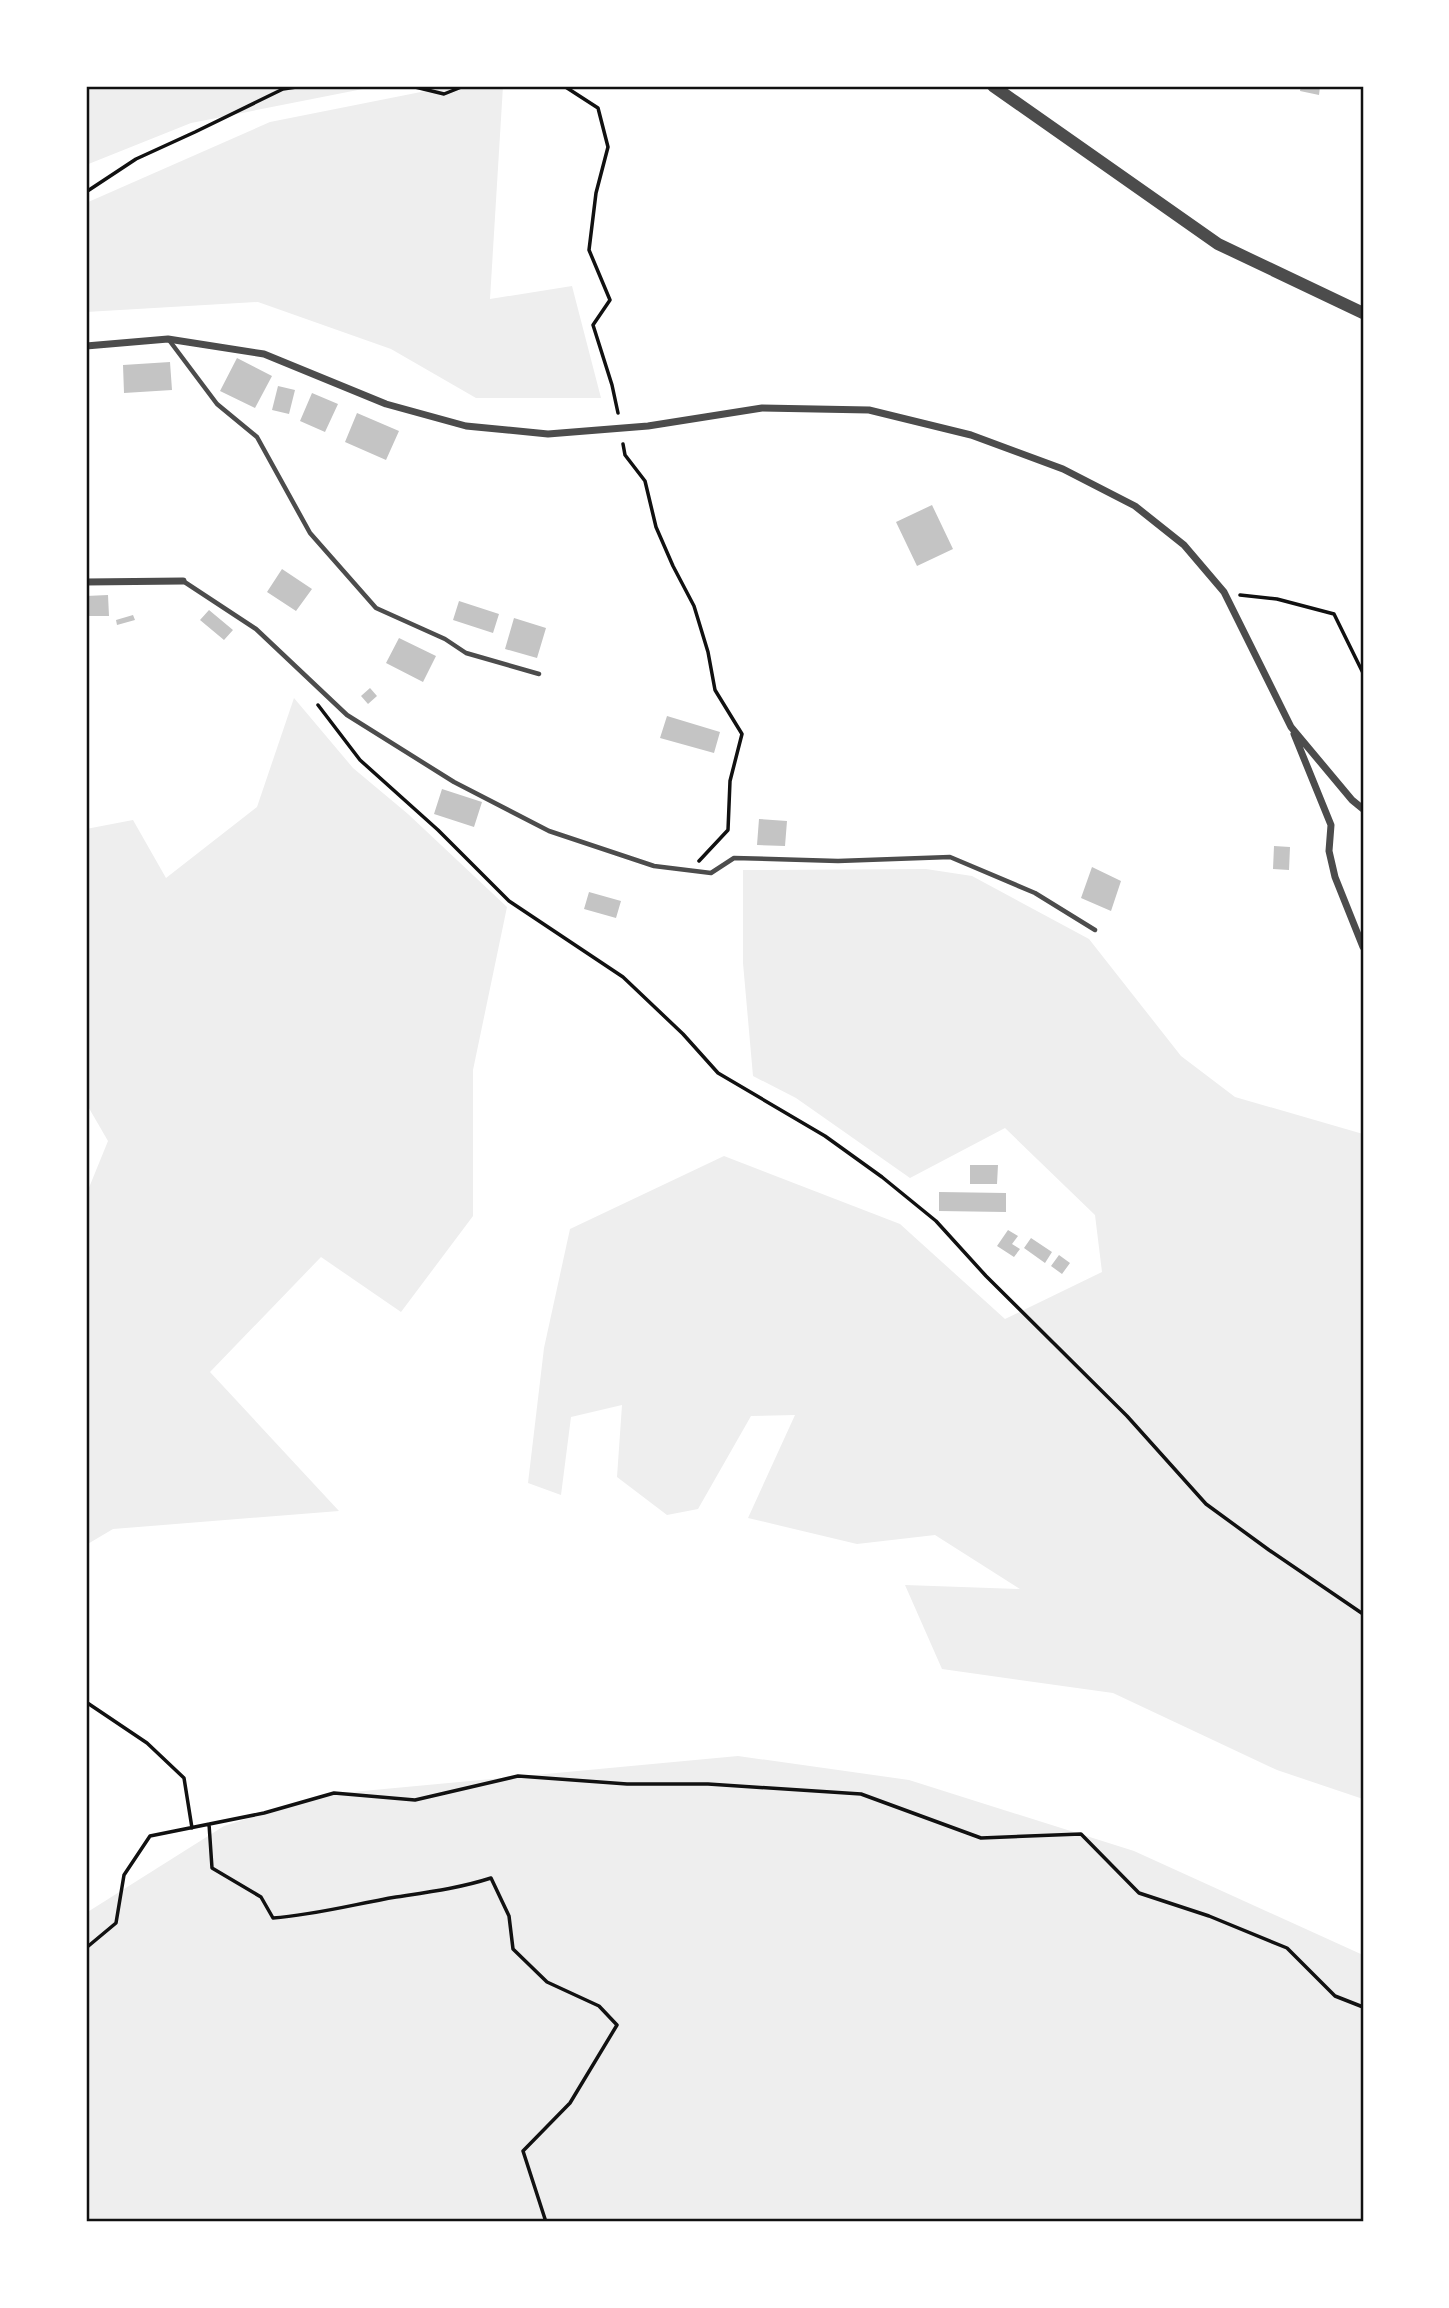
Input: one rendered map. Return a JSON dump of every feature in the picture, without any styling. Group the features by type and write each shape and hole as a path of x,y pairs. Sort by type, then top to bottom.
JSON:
{"street":[{"path":"993,86 1218,244 1363,313"},
{"path":"86,346 168,339 264,354 386,404 466,426 548,434 648,426 762,408 869,410 971,435 1063,469 1135,506 1184,545 1224,592 1291,727 1331,825 1329,851 1335,877 1363,947"},
{"path":"86,582 183,581"},
{"path":"1291,727 1352,800 1363,808"}],"lane":[{"path":"168,339 217,404 257,437 310,533 376,608 445,639 466,653 539,674"},
{"path":"183,581 256,629 347,715 454,782 549,831 654,866 711,873 734,858 838,861 950,857 1035,893 1095,930"}],"path":[{"path":"86,192 136,159 283,89 303,86"},
{"path":"411,86 444,94 464,86"},
{"path":"564,86 598,108 608,147 596,193 589,250 610,300 593,325 618,414"},
{"path":"623,444 625,455 645,481 656,527 694,607 708,652 715,690 742,734 730,781 728,830 691,870"},
{"path":"1224,592 1277,599 1334,614 1363,673"},
{"path":"312,697 360,760 438,830 509,901 623,977 683,1034 718,1073 825,1136 882,1177 936,1222 1126,1416 1206,1504 1363,1614"},
{"path":"86,1702 147,1744 184,1778 192,1828"},
{"path":"86,1948 116,1923 124,1875 150,1836 264,1813 334,1793 415,1800 518,1776 627,1784 708,1784 861,1794 981,1838 1081,1834 1139,1893 1209,1916 1287,1948 1335,1996 1363,2007"},
{"path":"209,1824 212,1868 261,1897 273,1918 303,1916 396,1897 463,1887 491,1878 509,1916 513,1949 547,1982 599,2006 617,2025 570,2103 523,2151 546,2222"}],"shaded area":[{"path":"86,86 378,86 191,123 86,165"},
{"path":"451,86 503,86 490,299 572,286 601,398 476,398 391,349 258,302 86,312 86,203 270,122"},
{"path":"294,698 353,768 408,814 507,907 473,1070 473,1216 401,1312 321,1257 210,1372 339,1511 113,1529 86,1545 86,1195 108,1141 86,1103 86,829 133,820 166,878 257,807"},
{"path":"926,869 972,876 1089,939 1181,1056 1235,1097 1363,1134 1363,1799 1277,1770 1113,1693 942,1669 905,1585 1020,1589 935,1535 857,1544 748,1518 795,1415 751,1416 698,1509 667,1515 617,1477 622,1405 571,1417 561,1495 528,1483 544,1348 570,1229 724,1156 900,1224 1005,1319 1102,1272 1095,1215 1005,1128 910,1178 796,1098 753,1076 743,963 743,870"},
{"path":"738,1756 909,1780 1134,1851 1363,1955 1363,2222 86,2222 86,1913 224,1826 320,1795"}],"building":[{"path":"1301,86 1320,87 1319,95 1300,91"},
{"path":"237,358 272,376 255,408 220,391"},
{"path":"170,362 172,390 124,393 123,365"},
{"path":"278,386 295,390 289,414 272,410"},
{"path":"312,393 338,404 325,432 300,421"},
{"path":"357,413 399,431 386,460 345,442"},
{"path":"932,505 953,549 917,566 896,522"},
{"path":"282,569 312,589 296,611 267,592"},
{"path":"108,595 109,616 86,616 86,596"},
{"path":"459,601 499,614 493,633 453,620"},
{"path":"209,610 233,630 224,640 200,620"},
{"path":"133,615 135,620 117,625 116,620"},
{"path":"514,618 546,628 537,658 505,649"},
{"path":"399,638 436,656 423,682 386,663"},
{"path":"370,688 377,696 368,704 361,696"},
{"path":"667,716 720,732 714,753 660,738"},
{"path":"442,789 482,802 474,827 434,814"},
{"path":"759,819 787,821 785,846 757,845"},
{"path":"1274,846 1290,847 1289,870 1273,869"},
{"path":"1092,867 1121,881 1111,911 1081,898"},
{"path":"589,892 621,901 616,918 584,909"},
{"path":"970,1165 998,1165 997,1184 970,1184"},
{"path":"939,1192 1006,1193 1006,1212 939,1211"},
{"path":"1008,1230 1018,1236 1012,1244 1020,1249 1014,1257 997,1246"},
{"path":"1031,1238 1052,1252 1045,1263 1024,1248"},
{"path":"1059,1255 1070,1263 1062,1274 1051,1266"}]}
